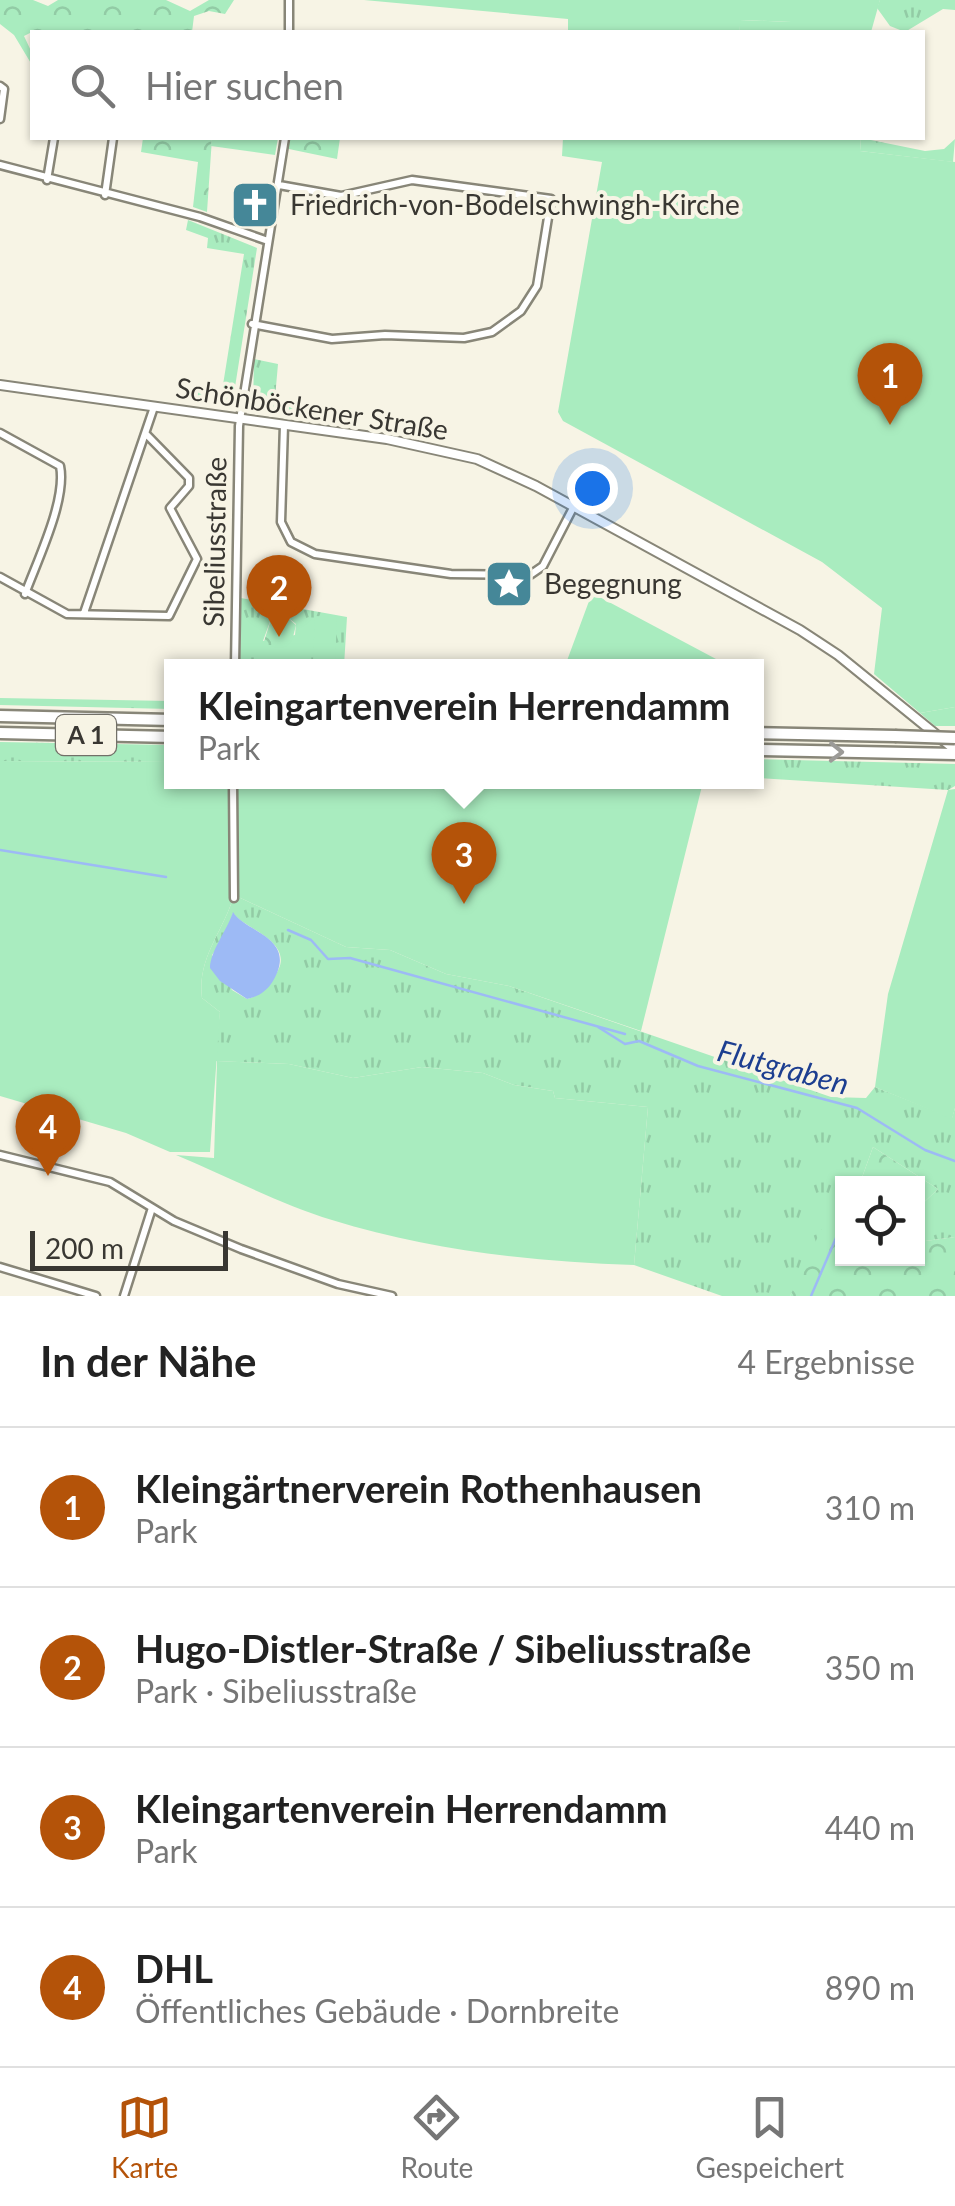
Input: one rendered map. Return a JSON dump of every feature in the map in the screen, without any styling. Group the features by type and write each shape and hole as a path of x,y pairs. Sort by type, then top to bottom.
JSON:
{"highway":[{"name":"A 1","path":"0,716 164,720"},
{"name":"A 1","path":"0,732 164,736"},
{"path":"764,733 955,738"},
{"path":"764,750 955,752"}],"main road":[{"name":"Schönböckener Straße","path":"0,385 394,440 474,458 574,506 800,630 838,655 955,752"}],"street":[{"path":"289,0 289,30"},
{"path":"0,86 4,89 0,119"},
{"path":"47,180 54,140"},
{"path":"104,195 114,140"},
{"name":"Sibeliusstraße","path":"236,659 241,418 252,324 285,140"},
{"path":"0,165 200,217 268,241"},
{"path":"252,324 332,338 464,338 492,332 521,311 537,286 551,199 412,180 342,196 279,185"},
{"path":"84,613 154,407"},
{"path":"284,425 281,522 291,542 314,554 424,570 530,575 543,566 574,506"},
{"path":"0,433 60,466 62,474 58,502 25,594"},
{"path":"0,577 67,614 169,616 196,558 170,508 189,486 189,478 146,434"},
{"path":"233,789 234,898"},
{"path":"0,1155 110,1182 174,1222 306,1274 392,1296"},
{"path":"124,1296 152,1208"},
{"path":"0,1267 96,1296"}],"green space":[{"path":"0,0 33,0 48,6 58,0 166,0 190,11 209,0 234,0 225,14 209,11 194,16 192,30 30,30 24,36 30,62 14,35 0,24"},
{"path":"364,0 880,0 872,30 791,30 791,22 741,20 739,30 568,30 568,19"},
{"path":"880,0 955,0 955,10 943,9 908,30 890,26 877,8"},
{"path":"740,20 791,22 791,30 739,30"},
{"path":"955,139 953,162 860,151 861,140 925,151 944,149"},
{"path":"143,140 212,140 207,212 193,207 198,162 141,152"},
{"path":"212,140 278,140 275,155 211,146"},
{"path":"285,140 340,140 337,159 284,148"},
{"path":"563,140 861,140 860,151 955,162 955,707 920,713 874,674 882,608 822,562 563,421 558,412 602,162 562,156"},
{"path":"188,220 257,248 232,406 195,401 194,389 222,391 244,254 207,248 208,238 186,230"},
{"path":"254,359 278,364 275,398 297,405 296,416 253,408"},
{"path":"592,593 716,659 568,659"},
{"path":"241,598 347,617 344,659 240,659","holes":["280,611 296,624 295,635 263,641 273,613"]},
{"path":"280,611 296,625 288,657 266,659 261,651 273,613"},
{"path":"315,616 337,617 335,659 313,659"},
{"path":"0,698 164,701 164,709 0,705"},
{"path":"955,707 955,726 935,726 920,713"},
{"path":"0,742 164,745 164,762 0,761"},
{"path":"764,759 955,764 955,786 948,790 764,778"},
{"path":"0,761 164,762 164,789 701,789 641,1031 509,986 446,974 390,950 346,947 234,895 207,957 201,983 202,998 220,1012 210,1152 170,1152 126,1133 0,1096"},
{"path":"955,789 952,1119 875,1087 888,994 948,790"},
{"path":"234,895 346,947 390,950 446,974 509,986 831,1097 866,1098 875,1087 952,1118 955,1108 955,1237 925,1241 925,1201 938,1189 925,1181 925,1176 918,1176 873,1147 863,1176 835,1176 835,1220 790,1296 722,1296 634,1265 648,1107 555,1098 553,1091 514,1085 483,1073 422,1067 353,1078 289,1064 214,1061 220,1012 202,998 207,957","holes":["233,913 276,947 280,966 258,994 247,999 232,990 212,955 226,936"]},
{"path":"217,1061 289,1064 353,1078 422,1067 483,1073 514,1085 553,1091 555,1098 648,1107 634,1265 482,1253 406,1239 292,1206 176,1155 214,1158"},
{"path":"873,1147 918,1176 863,1176"},
{"path":"925,1181 938,1189 925,1201"},
{"path":"835,1209 835,1266 925,1266 925,1241 955,1237 955,1296 790,1296 830,1211"}],"water":[{"path":"233,912 275,945 279,954 271,985 247,999 220,981 210,968"}],"waterway":[{"name":"Flutgraben","path":"0,850 166,877"},
{"name":"Flutgraben","path":"288,930 311,940 328,959 350,958 625,1034"},
{"name":"Flutgraben","path":"598,1027 625,1044 639,1041 698,1066 857,1108 925,1150 955,1161"},
{"path":"811,1296 835,1240"}],"place":[{"name":"Friedrich-von-Bodelschwingh-Kirche","path":"255,205"},
{"name":"Kleingärtnerverein Rothenhausen","path":"890,425"},
{"name":"Begegnung","path":"509,584"},
{"name":"Hugo-Distler-Straße / Sibeliusstraße","path":"279,637"},
{"name":"Kleingartenverein Herrendamm","path":"464,904"},
{"name":"DHL","path":"48,1176"}]}
